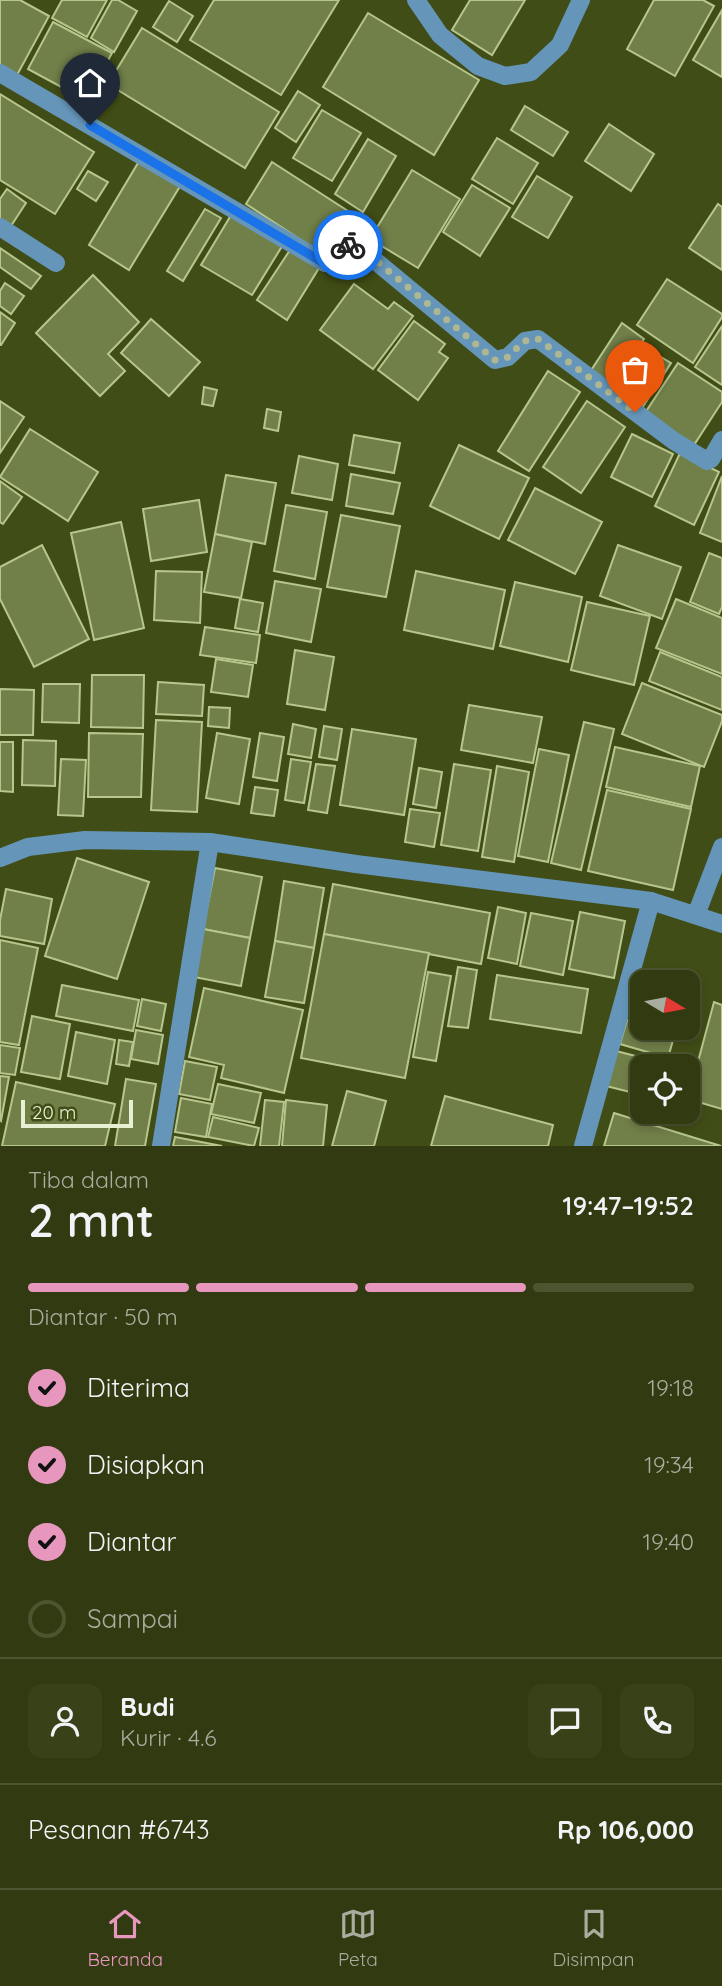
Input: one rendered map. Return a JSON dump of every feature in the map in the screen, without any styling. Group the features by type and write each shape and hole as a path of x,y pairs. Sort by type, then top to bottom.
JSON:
{"street":[{"path":"416,0 440,35 478,66 505,76 531,72 560,45 581,0"},
{"path":"0,73 324,263 329,264 347,245 355,244 495,360 508,357 524,341 538,339 674,442 706,461 722,440"},
{"path":"0,227 56,263"},
{"path":"0,858 28,847 85,840 210,842 356,864 651,901 722,924"},
{"path":"161,1146 210,842"},
{"path":"696,915 722,847"},
{"path":"583,1146 651,901"}],"building":[{"path":"0,0 20,0 49,16 16,77 0,68"},
{"path":"62,0 107,0 87,37 52,18"},
{"path":"112,0 118,0 137,11 114,52 91,38"},
{"path":"214,0 339,0 281,95 190,40"},
{"path":"470,0 525,0 492,55 452,30"},
{"path":"654,0 703,0 714,6 675,76 627,49"},
{"path":"169,1 193,16 177,42 153,27"},
{"path":"722,10 722,77 693,60"},
{"path":"368,13 479,80 434,155 323,87"},
{"path":"53,22 112,53 87,101 28,69"},
{"path":"142,28 279,112 245,168 108,84"},
{"path":"298,91 320,105 296,142 275,128"},
{"path":"0,94 94,152 55,214 0,180"},
{"path":"525,106 568,132 553,156 511,130"},
{"path":"322,110 361,133 332,181 293,158"},
{"path":"609,124 654,154 631,191 585,161"},
{"path":"497,138 538,163 513,204 472,179"},
{"path":"368,139 396,156 363,212 335,194"},
{"path":"141,158 182,183 129,270 89,245"},
{"path":"272,162 348,211 321,253 246,204"},
{"path":"412,170 460,199 418,268 370,239"},
{"path":"88,171 108,182 96,201 77,189"},
{"path":"537,176 572,197 548,238 512,217"},
{"path":"472,185 510,208 480,256 443,232"},
{"path":"7,189 26,203 11,226 0,220 0,199"},
{"path":"718,204 722,207 722,270 689,248"},
{"path":"205,209 221,218 183,281 167,271"},
{"path":"233,212 284,243 252,295 201,265"},
{"path":"0,248 41,276 31,289 0,267"},
{"path":"290,250 319,268 287,320 257,300"},
{"path":"93,275 139,322 108,354 125,371 100,396 36,333"},
{"path":"667,279 722,314 693,363 637,325"},
{"path":"5,283 24,296 11,314 0,306 0,291"},
{"path":"354,284 388,309 394,302 413,316 373,369 320,330"},
{"path":"0,312 15,323 1,345 0,345"},
{"path":"151,319 200,362 169,396 121,353"},
{"path":"414,321 445,344 439,352 448,358 418,400 378,370"},
{"path":"622,323 644,339 610,390 588,375"},
{"path":"722,326 722,385 695,367"},
{"path":"644,347 671,363 642,408 616,390"},
{"path":"678,363 722,392 722,402 692,448 643,416"},
{"path":"548,371 580,392 529,471 498,451"},
{"path":"204,387 217,390 213,406 202,404"},
{"path":"0,401 24,417 0,453"},
{"path":"587,401 625,427 581,493 543,467"},
{"path":"267,409 281,412 278,431 264,428"},
{"path":"30,429 98,472 68,521 0,477"},
{"path":"632,434 673,454 652,497 611,477"},
{"path":"354,435 400,443 394,473 349,465"},
{"path":"459,445 529,478 499,539 430,506"},
{"path":"680,453 719,472 694,525 655,506"},
{"path":"299,456 338,464 332,500 292,493"},
{"path":"351,474 400,483 393,514 346,506"},
{"path":"226,475 276,483 265,544 215,534"},
{"path":"722,476 722,542 700,533"},
{"path":"0,481 22,497 3,524 0,522"},
{"path":"535,488 602,522 575,574 508,540"},
{"path":"199,500 207,552 151,561 143,509"},
{"path":"286,505 327,512 315,579 274,571"},
{"path":"341,515 400,526 386,597 327,587"},
{"path":"121,522 144,628 94,640 71,533"},
{"path":"215,534 252,542 241,598 204,592"},
{"path":"42,545 89,639 34,667 0,599 0,567"},
{"path":"618,545 681,567 662,619 600,596"},
{"path":"709,553 722,558 722,607 719,614 690,602"},
{"path":"156,571 202,572 200,623 154,620"},
{"path":"416,571 505,590 493,649 404,630"},
{"path":"275,581 321,589 311,642 266,633"},
{"path":"515,582 582,597 568,662 500,646"},
{"path":"240,599 263,603 258,632 235,628"},
{"path":"676,599 722,618 722,674 656,648"},
{"path":"587,602 650,616 634,685 571,670"},
{"path":"205,627 260,635 256,663 200,655"},
{"path":"295,650 334,657 325,710 287,704"},
{"path":"660,652 722,677 722,710 649,681"},
{"path":"216,659 253,665 248,697 211,692"},
{"path":"92,675 144,675 143,728 91,727"},
{"path":"158,682 204,685 202,716 156,714"},
{"path":"642,683 722,715 704,767 622,734"},
{"path":"43,684 80,684 79,723 42,722"},
{"path":"0,689 34,690 33,735 0,735"},
{"path":"469,705 542,717 533,763 461,750"},
{"path":"209,707 230,708 229,728 208,726"},
{"path":"156,720 202,722 197,812 151,810"},
{"path":"584,722 614,729 581,870 551,863"},
{"path":"293,724 316,729 311,758 288,754"},
{"path":"324,726 342,729 337,760 319,757"},
{"path":"352,729 416,739 404,815 340,805"},
{"path":"89,733 143,734 141,797 88,797"},
{"path":"217,733 250,739 239,804 206,798"},
{"path":"260,733 284,737 277,781 253,777"},
{"path":"23,740 56,741 55,786 22,785"},
{"path":"0,742 13,742 13,792 0,791"},
{"path":"615,747 700,766 691,807 606,787"},
{"path":"539,749 569,755 548,862 518,856"},
{"path":"61,759 86,760 83,816 58,815"},
{"path":"291,759 311,762 304,803 285,800"},
{"path":"316,764 335,766 327,813 308,810"},
{"path":"454,764 491,770 478,851 441,845"},
{"path":"497,766 529,772 514,862 482,857"},
{"path":"419,768 442,772 436,808 413,804"},
{"path":"255,787 278,790 274,816 251,813"},
{"path":"607,790 691,809 673,890 588,871"},
{"path":"410,809 440,813 434,847 405,842"},
{"path":"77,858 149,882 117,979 45,956"},
{"path":"215,868 262,877 250,938 203,929"},
{"path":"284,881 324,888 314,948 275,941"},
{"path":"333,884 490,913 481,964 324,934"},
{"path":"6,889 52,899 44,944 0,936"},
{"path":"498,907 526,913 517,964 488,958"},
{"path":"580,912 625,921 614,978 569,969"},
{"path":"531,913 573,921 563,975 520,966"},
{"path":"203,929 250,938 241,986 194,977"},
{"path":"324,934 429,953 405,1078 301,1058"},
{"path":"0,940 38,948 19,1045 0,1042"},
{"path":"275,941 314,948 304,1003 265,997"},
{"path":"458,967 477,970 468,1028 448,1026"},
{"path":"428,972 451,976 436,1061 413,1057"},
{"path":"497,975 588,989 581,1033 490,1019"},
{"path":"62,985 139,1000 133,1031 56,1016"},
{"path":"204,988 303,1010 284,1093 221,1078 224,1065 189,1057"},
{"path":"142,999 166,1004 161,1031 137,1026"},
{"path":"714,1002 722,1005 722,1109 700,1103 700,1054"},
{"path":"32,1016 70,1024 60,1079 21,1072"},
{"path":"627,1020 630,1021 630,1040 673,1040 669,1054 654,1054 620,1044"},
{"path":"136,1030 163,1035 158,1064 131,1059"},
{"path":"76,1032 115,1040 107,1084 68,1076"},
{"path":"119,1040 133,1042 129,1066 116,1064"},
{"path":"0,1045 20,1048 15,1075 0,1073"},
{"path":"616,1051 630,1055 630,1092 606,1086"},
{"path":"185,1061 217,1067 210,1100 179,1094"},
{"path":"0,1076 9,1077 1,1121 0,1120"},
{"path":"126,1079 156,1084 145,1146 115,1146"},
{"path":"16,1082 115,1104 105,1146 2,1146"},
{"path":"218,1084 261,1093 254,1123 211,1114"},
{"path":"347,1091 386,1101 374,1146 332,1146"},
{"path":"445,1096 553,1125 548,1146 431,1146"},
{"path":"181,1098 212,1104 206,1137 175,1132"},
{"path":"265,1100 284,1102 279,1146 260,1146"},
{"path":"286,1100 327,1105 323,1146 282,1146"},
{"path":"614,1113 630,1118 630,1124 650,1124 721,1146 604,1146"},
{"path":"213,1117 259,1128 254,1146 208,1137"},
{"path":"175,1137 222,1146 173,1146"}],"way so far":[{"path":"348,245 355,244 361,248 495,360 508,357 524,341 538,339 635,412"}],"route":[{"path":"90,125 324,263 329,264 348,245"}]}
